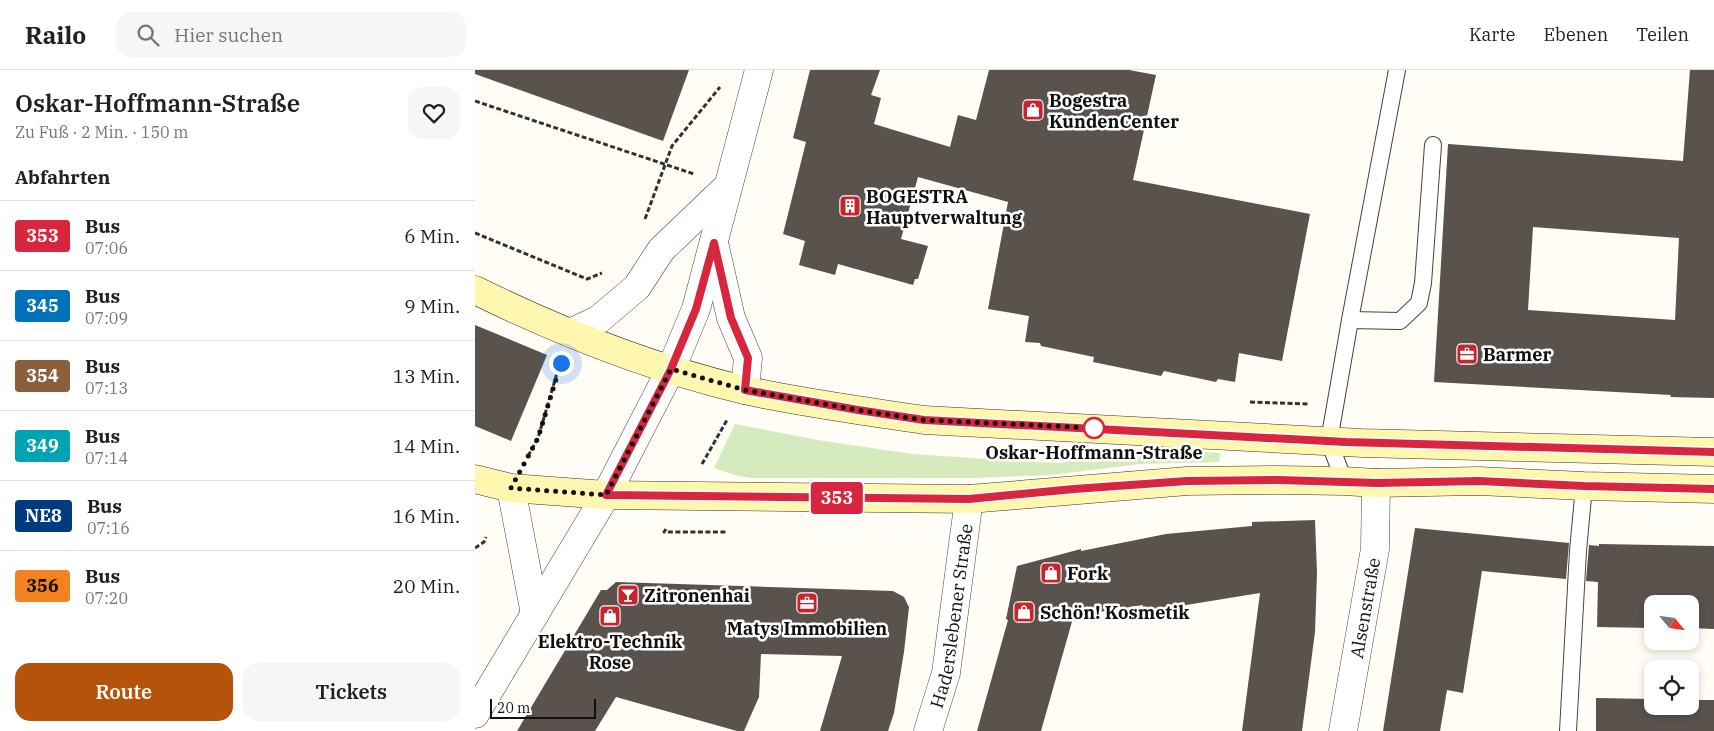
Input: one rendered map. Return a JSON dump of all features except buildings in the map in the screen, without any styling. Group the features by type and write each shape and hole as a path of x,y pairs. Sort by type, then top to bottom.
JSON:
{"main road":[{"path":"475,290 566,345 671,369 745,390 924,420 1329,441 1714,452"},
{"path":"1362,442 1377,483"},
{"path":"475,478 511,488 606,495 969,499 1187,481 1344,481 1377,483 1479,481 1714,489"}],"street":[{"path":"475,714 606,495 671,369 696,309 759,70"},
{"path":"566,345 599,320 637,287 661,250 728,186"},
{"path":"714,243 731,318 748,358 745,390"},
{"name":"Alsenstraße","path":"1343,731 1375,549 1377,483"},
{"path":"511,488 535,614"},
{"name":"Haderslebener Straße","path":"928,731 946,673 969,499"}],"lane":[{"path":"1344,481 1329,441 1349,320 1397,70"},
{"path":"1349,320 1400,321 1419,303 1423,283 1433,145"},
{"path":"1568,731 1578,551 1584,486"}],"path":[{"path":"641,226 672,146 721,85"},
{"path":"475,101 728,186"},
{"path":"475,233 587,279 603,272"},
{"path":"511,488 538,438 566,345"},
{"path":"1248,402 1334,405"},
{"path":"703,462 726,422"},
{"path":"475,548 484,542"}],"green space":[{"path":"735,424 818,440 912,454 1032,462 1062,463 1118,451 1142,449 1221,453 1219,462 1140,464 1051,475 977,478 751,478 714,468"}],"bus line":[{"name":"353","path":"1714,452 1346,442 924,420 745,390 748,358 731,318 714,243 696,309 671,369 606,495 969,499 1187,481 1279,480 1377,483 1479,481 1714,489"}],"place":[{"name":"Bogestra KundenCenter","path":"1033,110"},
{"name":"BOGESTRA Hauptverwaltung","path":"850,206"},
{"name":"Barmer","path":"1467,354"},
{"name":"Oskar-Hoffmann-Straße","path":"1094,428"},
{"name":"Fork","path":"1051,573"},
{"name":"Zitronenhai","path":"628,595"},
{"name":"Matys Immobilien","path":"807,603"},
{"name":"Schön! Kosmetik","path":"1024,612"},
{"name":"Elektro-Technik Rose","path":"610,616"}],"route":[{"path":"561,363 538,438 511,488 606,495 671,369 745,390 924,420 1094,428"}]}
